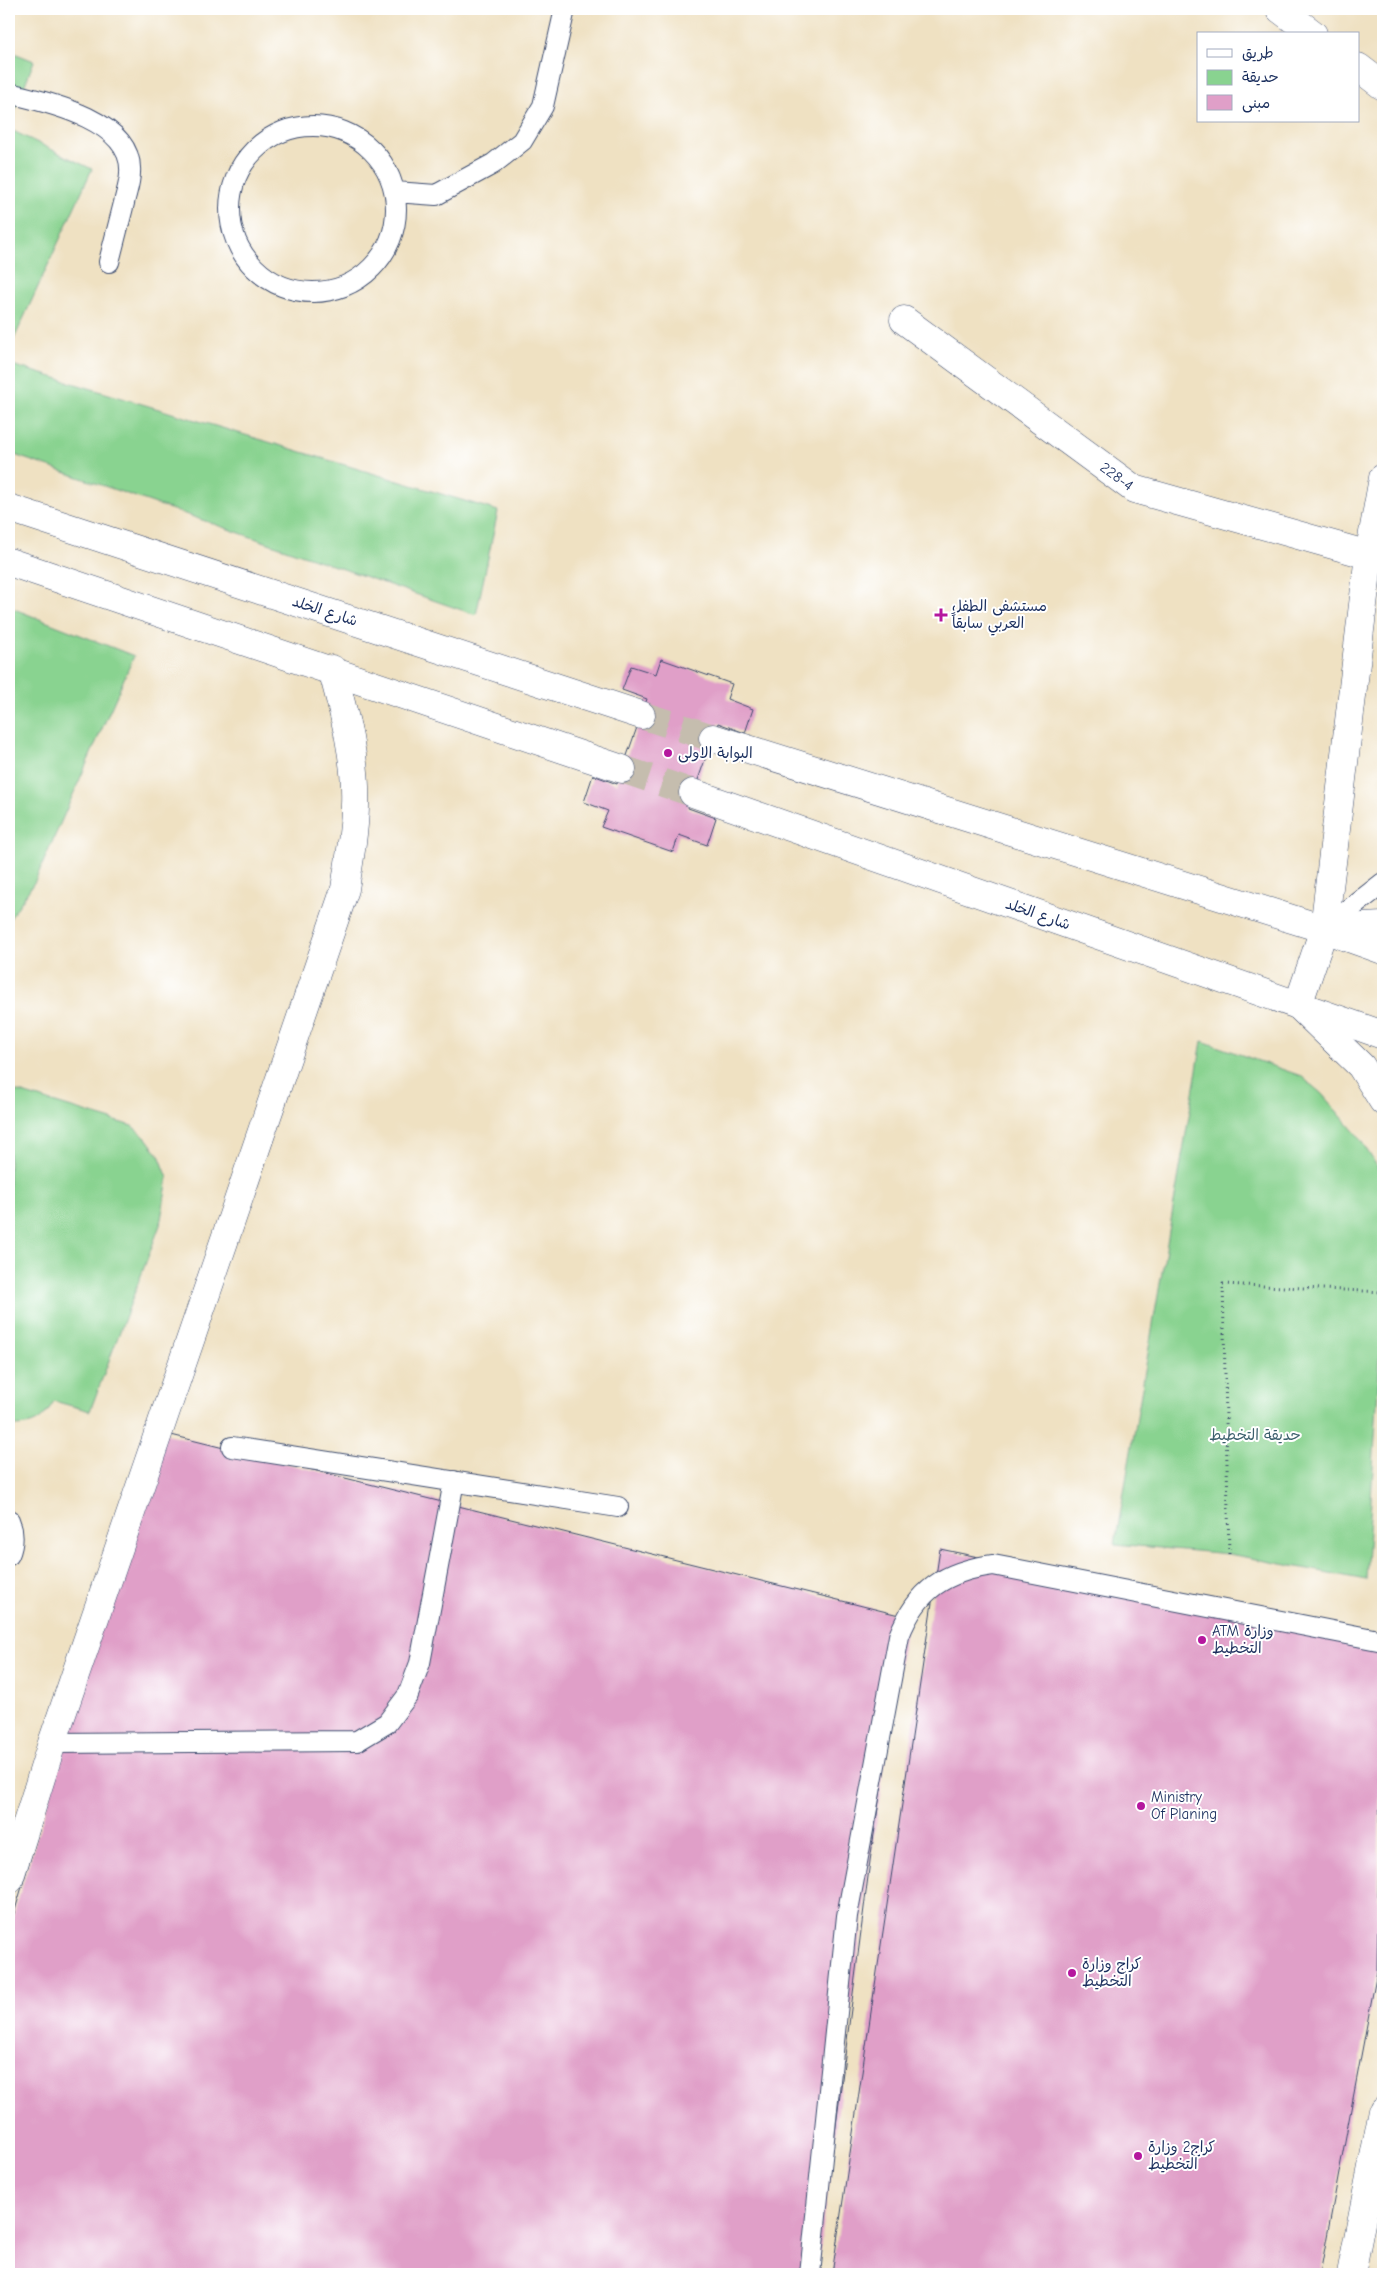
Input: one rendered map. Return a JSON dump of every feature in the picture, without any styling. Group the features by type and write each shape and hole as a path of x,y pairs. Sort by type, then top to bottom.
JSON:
{"main road":[{"path":"1280,9 1310,32"},
{"path":"1360,69 1383,86"},
{"name":"228-4","path":"904,320 1134,489 1369,555"},
{"path":"1383,478 1369,555 1324,929 1298,1005 1361,1066 1383,1101"},
{"name":"شارع الخلد","path":"9,508 641,715"},
{"path":"9,562 332,669 622,769"},
{"path":"9,1880 52,1743 345,889 356,804 351,751 332,669"},
{"path":"713,738 1324,929 1383,950"},
{"name":"شارع الخلد","path":"693,793 1383,1035"},
{"path":"1324,929 1383,926"},
{"path":"1351,2274 1383,2111"}],"lane":[{"path":"395,192 436,195 493,164 522,140 543,106 565,9"},
{"path":"9,93 72,111 112,132 121,140 127,150 130,174 109,262"},
{"path":"316,126 344,132 367,145 385,166 395,192 396,219 388,246 372,268 350,284 324,292 296,291 271,281 250,264 235,241 230,214 233,187 244,162 264,142 289,130 316,126"},
{"path":"1324,929 1383,883"},
{"path":"232,1447 618,1507"},
{"path":"52,1743 357,1741 387,1723 408,1695 420,1663 454,1481"},
{"path":"9,1520 13,1530 12,1547 9,1555"},
{"path":"810,2274 847,1916 899,1636 907,1617 919,1600 934,1585 952,1574 972,1567 993,1564 1383,1641"}],"path":[{"path":"1229,1554 1223,1284 1383,1292"}],"green space":[{"path":"9,51 34,61 9,126"},
{"path":"9,129 92,169 9,350"},
{"path":"9,364 498,511 476,615 9,453"},
{"path":"9,607 134,656 35,881 9,920"},
{"name":"حديقة التخطيط","path":"1202,1041 1301,1076 1322,1094 1358,1136 1377,1166 1383,1184 1383,1308 1366,1580 1229,1554 1115,1544"},
{"path":"9,1089 132,1126 146,1138 159,1155 168,1178 160,1225 90,1411 54,1401 41,1419 36,1422 9,1426"}],"building":[{"path":"661,659 732,684 727,699 753,709 745,733 718,723 688,808 716,818 707,845 679,835 673,852 601,827 608,811 584,802 593,775 617,784 647,699 622,690 631,666 656,674"},
{"path":"159,1432 907,1617 870,1861 817,2274 9,2274 9,1930"},
{"name":"Ministry Of Planing","path":"940,1549 1382,1641 1377,1971 1320,2274 832,2274"}],"tunnel":[{"path":"641,715 713,738"},
{"path":"622,769 693,793"}],"place":[{"name":"مستشفى الطفل العربي سابقاً","path":"941,615"},
{"name":"البوابة الاولى","path":"668,753"},
{"name":"ATM وزارة التخطيط","path":"1202,1640"},
{"name":"Ministry Of Planing","path":"1141,1806"},
{"name":"كراج وزارة التخطيط","path":"1072,1973"},
{"name":"كراج2 وزارة التخطيط","path":"1138,2156"}]}
